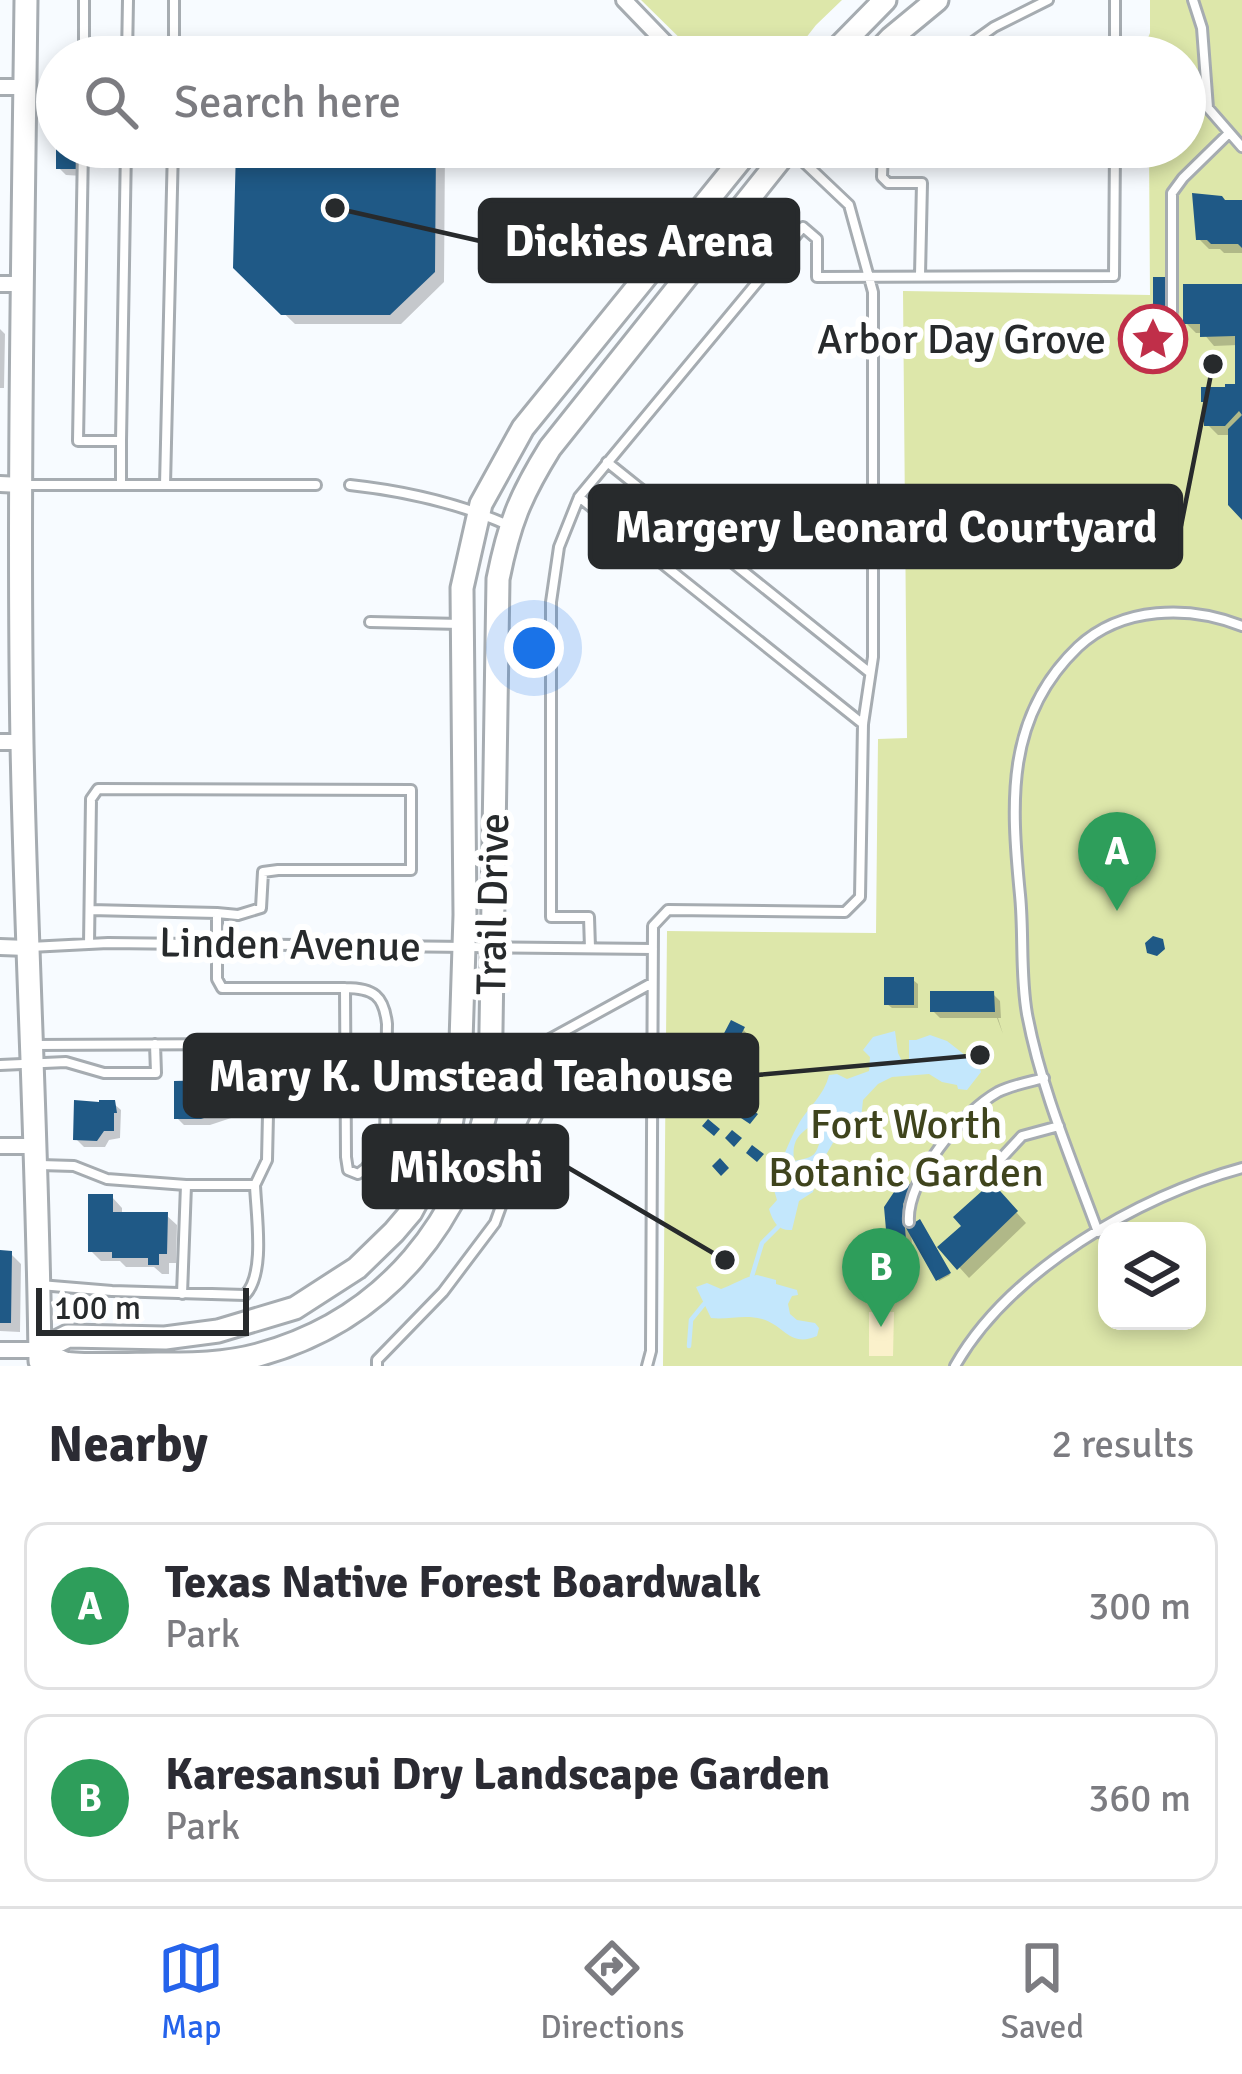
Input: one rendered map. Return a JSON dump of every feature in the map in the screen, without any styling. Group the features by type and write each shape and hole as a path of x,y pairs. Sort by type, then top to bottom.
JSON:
{"street":[{"path":"0,1349 40,1358 33,1055 11,742 11,387 23,284 26,0"},
{"path":"624,0 659,36"},
{"path":"848,36 884,0"},
{"path":"893,36 937,0"},
{"path":"0,87 25,87"},
{"name":"Trail Drive","path":"40,1358 68,1336 189,1336 295,1308 336,1284 378,1249 411,1212 451,1125 460,1073 462,588 479,512 523,428 734,168"},
{"name":"Trail Drive","path":"40,1358 67,1364 198,1364 255,1356 307,1339 357,1310 399,1275 464,1183 482,1134 490,1093 498,580 510,526 523,490 550,448 772,168"},
{"path":"0,284 23,284"},
{"path":"462,624 497,624"},
{"name":"Linden Avenue","path":"0,947 27,948"},
{"path":"0,1146 37,1156"}],"lane":[{"path":"84,0 84,36"},
{"path":"127,36 128,0"},
{"path":"174,0 174,36"},
{"path":"981,36 1048,0"},
{"path":"1115,0 1115,36"},
{"path":"1193,0 1203,36"},
{"path":"1206,81 1208,108 1242,147"},
{"path":"1206,156 1228,134"},
{"path":"83,168 78,441 121,441"},
{"path":"121,485 126,168"},
{"path":"165,485 173,168"},
{"path":"647,1366 651,1352 653,926 668,910 845,912 860,897 863,724 873,657 873,292 849,205 811,168"},
{"path":"882,168 888,183 922,183 920,275"},
{"path":"590,948 589,917 551,916 551,602 559,547 579,497 802,227 817,238 817,277 1114,276 1115,168"},
{"path":"1172,312 1172,194 1193,168"},
{"path":"608,462 870,673"},
{"path":"10,485 316,485"},
{"path":"350,485 401,490 510,526"},
{"path":"579,497 863,724"},
{"path":"955,1366 999,1306 1098,1232 1044,1078 1022,976 1013,822 1023,739 1033,710 1052,675 1073,652 1090,636 1125,620 1149,613 1178,613 1222,618 1242,626"},
{"path":"370,622 462,624"},
{"path":"89,944 91,799 98,789 412,790 411,870 263,872 261,908 238,915 90,910"},
{"path":"218,914 217,979 222,988 345,988 355,988 386,1005 385,1141 358,1174 348,1170 346,1157 345,988"},
{"name":"Linden Avenue","path":"27,948 218,944 653,949"},
{"path":"376,1366 376,1360 443,1292 495,1223 537,1116 539,1045 653,982"},
{"path":"33,1055 104,1073 156,1073 155,1044"},
{"path":"0,1065 33,1055 155,1044 249,1044 266,1052 269,1069 267,1160 255,1185 258,1261 252,1288 245,1295 38,1285"},
{"path":"909,1222 908,1209 919,1182 937,1150 968,1116 996,1094 1044,1078"},
{"path":"984,1177 1022,1136 1059,1126"},
{"path":"37,1156 107,1179 255,1185"},
{"path":"1116,1222 1189,1185 1242,1168"},
{"path":"182,1294 186,1185"}],"green space":[{"path":"641,0 842,0 807,36 678,36"},
{"name":"Fort Worth Botanic Garden","path":"1150,0 1242,0 1242,1366 663,1366 667,931 876,933 878,739 907,738 903,291 1150,295 1149,168 1206,168 1206,36 1149,36"}],"sand":[{"path":"869,1312 894,1312 893,1356 869,1356"}],"water":[{"path":"895,1031 902,1061 909,1059 909,1040 930,1035 947,1041 981,1072 967,1090 929,1074 892,1077 878,1084 863,1100 861,1120 845,1122 819,1167 813,1192 799,1201 792,1230 783,1229 769,1209 777,1200 770,1177 829,1075 847,1079 869,1071 870,1057 863,1050 873,1037","holes":["820,1118 829,1122 814,1154 794,1161 800,1135"]},
{"path":"757,1275 797,1290 788,1304 790,1314 815,1323 817,1336 800,1339 755,1318 711,1318 696,1287 707,1283 721,1289"}],"building":[{"path":"235,168 436,168 435,272 390,315 281,315 233,268"},
{"path":"1192,193 1242,200 1242,248 1196,240"},
{"path":"1153,277 1165,277 1165,315 1153,315"},
{"path":"1183,284 1242,284 1242,415 1239,411 1225,426 1204,426 1201,387 1235,384 1235,336 1200,337 1200,324 1183,324"},
{"path":"1242,415 1242,520 1228,505 1228,429"},
{"path":"1153,936 1163,939 1165,949 1157,956 1147,953 1145,943"},
{"path":"884,977 914,977 914,1005 884,1005"},
{"path":"930,991 994,991 995,1012 930,1012"},
{"path":"731,1020 745,1027 735,1046 721,1039"},
{"path":"978,1044 991,1056 983,1066 969,1053"},
{"path":"214,1080 215,1090 258,1090 258,1100 201,1119 174,1119 174,1081"},
{"path":"74,1100 115,1100 114,1131 104,1131 97,1141 73,1140"},
{"path":"742,1103 758,1114 750,1124 735,1114"},
{"path":"708,1119 720,1129 714,1136 702,1126"},
{"path":"732,1130 742,1138 734,1147 725,1138"},
{"path":"752,1145 764,1154 757,1162 746,1153"},
{"path":"720,1158 729,1168 721,1176 712,1166"},
{"path":"902,1180 914,1187 903,1204 906,1240 887,1241 884,1207"},
{"path":"992,1182 1018,1211 957,1270 937,1247 961,1226 953,1217"},
{"path":"88,1194 113,1194 113,1212 168,1212 167,1254 159,1254 159,1265 148,1265 148,1258 88,1252"},
{"path":"920,1219 951,1273 936,1281 906,1228"},
{"path":"0,1250 12,1251 11,1323 0,1323"},
{"path":"730,1251 733,1265 720,1268 717,1254"}],"waterway":[{"path":"994,490 1028,498 1083,499 1114,519"},
{"path":"752,1276 762,1243 778,1227"},
{"path":"689,1346 691,1320 704,1304"}],"place":[{"name":"Dickies Arena","path":"335,208"},
{"name":"Arbor Day Grove","path":"1153,339"},
{"name":"Margery Leonard Courtyard","path":"1213,364"},
{"name":"Texas Native Forest Boardwalk","path":"1117,911"},
{"name":"Mary K. Umstead Teahouse","path":"980,1055"},
{"name":"Mikoshi","path":"725,1260"},
{"name":"Karesansui Dry Landscape Garden","path":"881,1327"}]}
